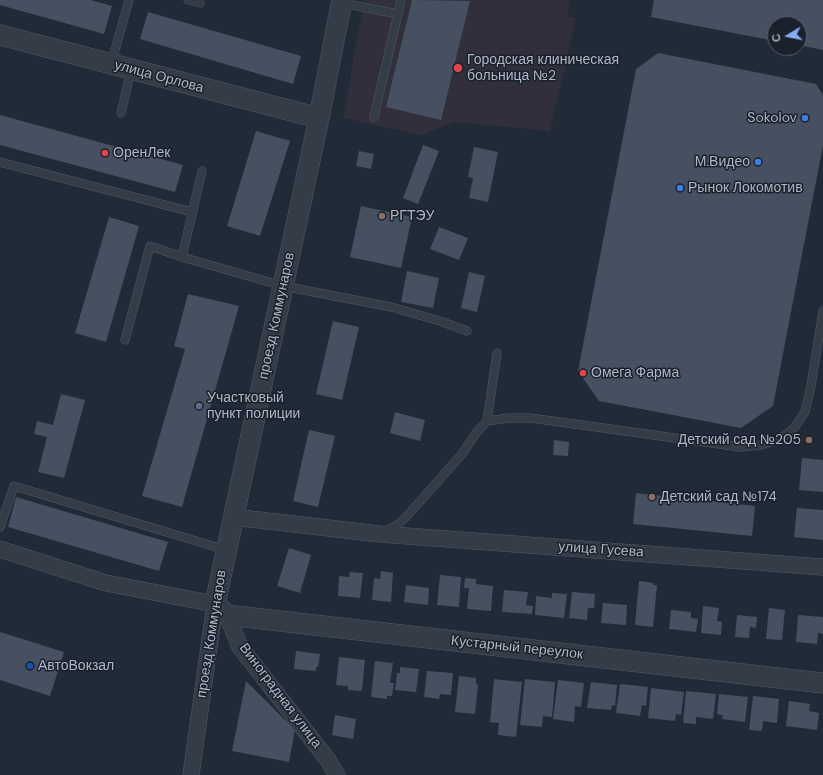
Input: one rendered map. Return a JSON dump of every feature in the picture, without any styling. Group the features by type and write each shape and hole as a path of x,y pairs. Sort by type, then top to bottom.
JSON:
{"street":[{"name":"проезд Коммунаров","path":"191,775 221,610 226,550 319,118 341,2"},
{"name":"улица Орлова","path":"0,35 319,118"},
{"name":"улица Гусева","path":"233,517 380,534 823,567"},
{"path":"0,549 106,583 221,610"},
{"name":"Кустарный переулок","path":"221,610 823,683"},
{"name":"Виноградная улица","path":"221,610 240,647 328,760 337,775"}],"lane":[{"path":"111,65 129,0"},
{"path":"188,0 200,3"},
{"path":"374,116 401,0"},
{"path":"341,2 398,14"},
{"path":"121,113 131,70"},
{"path":"0,162 192,212"},
{"path":"182,257 202,171"},
{"path":"125,340 150,246 182,257 283,286 391,308 440,321 467,331"},
{"path":"487,421 508,418 530,418 740,447 761,445 780,439 794,428 805,412 811,386 823,311"},
{"path":"380,534 391,529 407,516 462,454 476,433 487,421 497,353"},
{"path":"0,527 14,486 226,550"}],"shaded area":[{"name":"Городская клиническая больница №2","path":"364,0 570,0 567,17 576,18 550,131 454,122 421,135 343,118"}],"building":[{"path":"0,0 91,0 112,6 104,34 0,5"},
{"path":"412,0 470,1 441,120 386,107"},
{"path":"654,0 823,0 823,50 807,47 807,16 767,16 767,39 651,17"},
{"path":"148,12 301,56 293,84 140,39"},
{"path":"658,53 816,84 823,95 823,145 773,406 741,428 599,401 578,371 636,69"},
{"path":"0,115 183,165 175,192 0,145"},
{"path":"256,131 290,141 260,236 227,226"},
{"path":"423,145 439,151 418,204 403,198"},
{"path":"474,147 498,152 488,202 469,198 473,178 468,177"},
{"path":"359,151 374,154 371,169 356,166"},
{"path":"361,206 412,217 401,268 350,257"},
{"path":"109,217 139,226 106,342 75,333"},
{"path":"439,227 468,238 459,260 430,249"},
{"path":"407,271 439,278 433,308 401,302"},
{"path":"469,272 485,276 477,312 461,308"},
{"path":"188,294 239,306 182,507 142,496 185,349 174,346"},
{"path":"333,321 359,327 342,400 316,394"},
{"path":"61,394 85,400 64,478 38,472 47,437 34,434 37,421 53,425"},
{"path":"395,412 425,420 420,441 390,433"},
{"path":"309,430 335,436 318,507 293,501"},
{"path":"554,440 569,442 568,456 553,455"},
{"path":"802,458 823,460 823,492 799,490"},
{"path":"636,493 755,506 752,536 633,524"},
{"path":"16,497 168,542 159,571 8,527"},
{"path":"797,508 823,510 823,540 794,537"},
{"path":"289,548 311,555 300,593 277,586"},
{"path":"381,571 393,573 391,602 372,600 374,578 380,579"},
{"path":"350,572 363,573 360,598 338,596 339,576 349,577"},
{"path":"440,575 461,577 459,607 437,605"},
{"path":"465,578 476,579 476,584 493,586 491,611 467,609 469,588 464,588"},
{"path":"639,581 657,585 653,627 635,625"},
{"path":"406,585 429,588 428,605 404,602"},
{"path":"504,590 528,592 526,605 533,606 532,614 502,612"},
{"path":"572,592 595,594 594,608 588,608 587,620 569,618"},
{"path":"552,593 567,594 564,618 535,615 536,596 552,598"},
{"path":"603,603 627,605 626,625 601,623"},
{"path":"703,606 719,608 717,621 722,622 721,635 701,633"},
{"path":"769,608 785,610 782,640 766,639"},
{"path":"671,610 691,612 691,618 698,619 696,632 669,629"},
{"path":"737,615 757,617 756,628 750,627 749,638 735,637"},
{"path":"798,615 823,617 823,634 818,633 817,644 796,642"},
{"name":"АвтоВокзал","path":"0,632 64,652 50,696 0,680"},
{"path":"296,651 320,654 316,671 294,669"},
{"path":"339,657 365,660 362,691 348,690 348,686 336,685"},
{"path":"375,661 393,663 390,683 394,683 392,696 387,696 387,699 371,697"},
{"path":"400,667 419,669 416,692 395,690 397,673 400,673"},
{"path":"427,671 453,673 451,695 440,694 439,699 424,697"},
{"path":"459,676 476,678 476,684 478,685 475,714 455,712"},
{"path":"494,679 522,682 516,737 498,735 499,723 490,722"},
{"path":"525,679 555,682 552,717 543,716 542,727 520,725"},
{"path":"558,680 584,683 581,707 575,706 574,722 553,719"},
{"path":"246,681 295,730 289,762 232,751"},
{"path":"591,682 617,685 615,706 612,705 611,710 587,708"},
{"path":"620,684 648,687 646,706 642,705 640,716 616,713"},
{"path":"651,688 684,692 681,715 676,714 675,721 648,718"},
{"path":"686,691 716,694 713,719 696,717 696,724 683,723"},
{"path":"719,694 748,697 745,722 722,719 723,715 717,714"},
{"path":"753,696 779,699 777,723 763,721 762,731 749,730"},
{"path":"789,701 810,704 809,711 819,713 817,730 786,726"},
{"path":"335,715 356,719 353,739 332,735"}],"place":[{"name":"Городская клиническая больница №2","path":"458,68"},
{"name":"Sokolov","path":"805,118"},
{"name":"ОренЛек","path":"105,153"},
{"name":"М.Видео","path":"758,162"},
{"name":"Рынок Локомотив","path":"680,188"},
{"name":"РГТЭУ","path":"382,216"},
{"name":"Омега Фарма","path":"583,373"},
{"name":"Участковый пункт полиции","path":"199,406"},
{"name":"Детский сад №205","path":"809,440"},
{"name":"Детский сад №174","path":"652,497"},
{"name":"АвтоВокзал","path":"30,666"}]}
